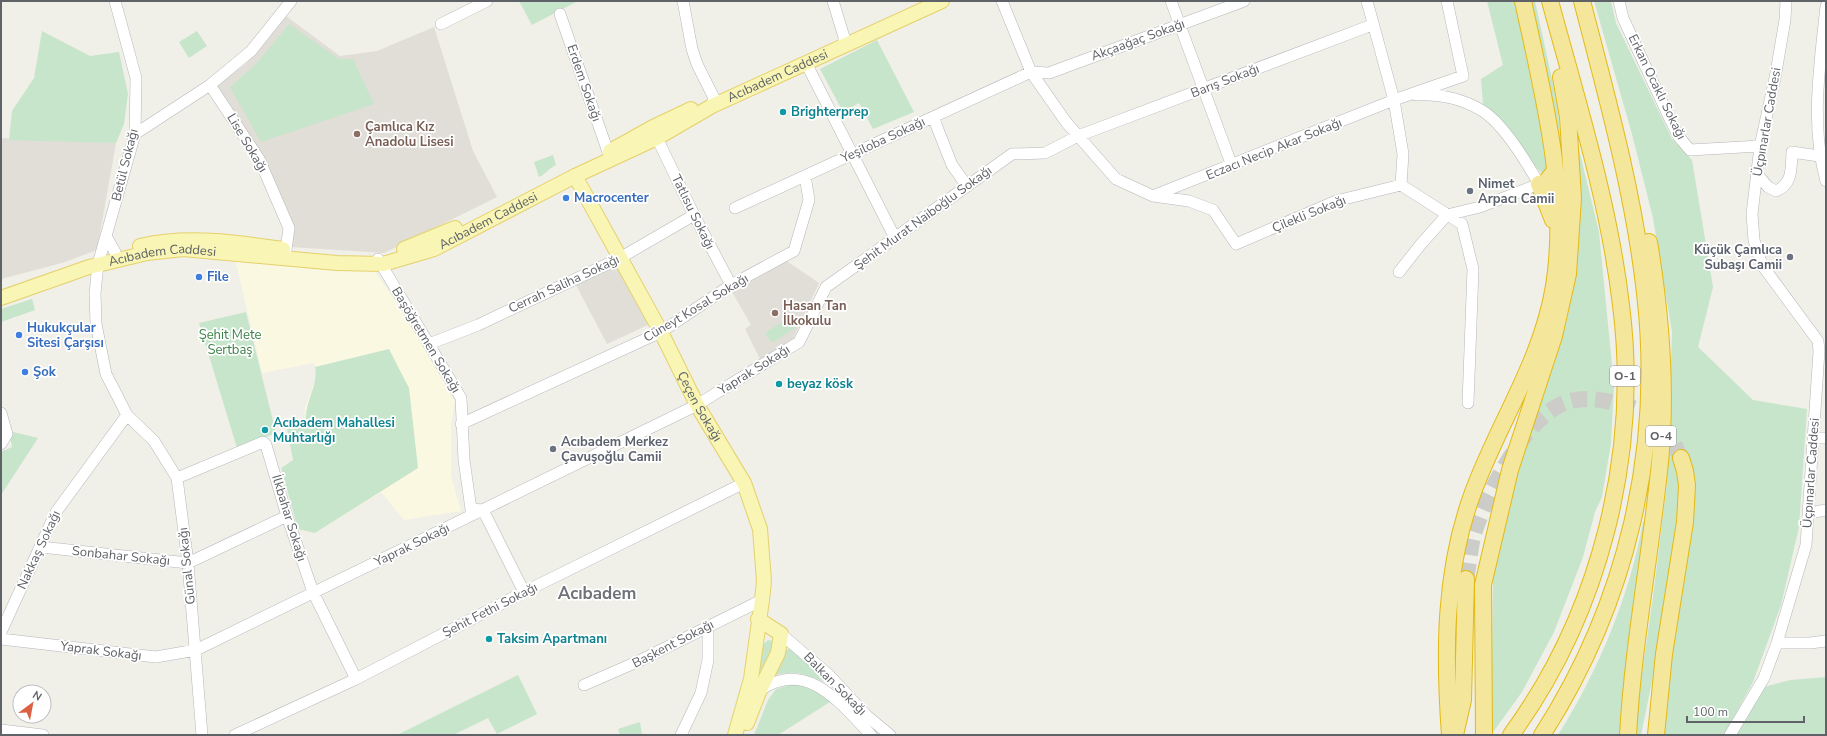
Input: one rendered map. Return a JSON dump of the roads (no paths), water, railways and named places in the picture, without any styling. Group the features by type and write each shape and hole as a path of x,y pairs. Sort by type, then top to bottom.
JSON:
{"highway":[{"path":"1451,735 1452,648 1448,615 1453,567 1460,532 1472,495 1524,377 1540,335 1554,286 1558,232 1555,171 1548,118 1523,1"},
{"path":"1484,735 1483,585 1510,470 1554,336 1568,274 1573,198 1570,140 1568,117 1545,1"},
{"name":"O-1","path":"1512,735 1537,699 1553,669 1585,600 1608,524 1616,483 1626,396 1625,343 1616,271 1594,165 1550,1"},
{"name":"O-1","path":"1542,735 1574,683 1606,613 1630,535 1646,444 1650,398 1645,294 1637,234 1601,72 1582,1"},
{"name":"O-4","path":"1617,141 1647,232 1657,289 1663,405 1660,461 1648,570 1634,668 1628,735"},
{"path":"1555,171 1545,183 1539,184 1558,232"},
{"path":"1656,735 1664,654 1685,522 1687,485 1681,458"},
{"path":"1452,648 1466,579 1463,700 1455,735"}],"main road":[{"name":"Acıbadem Caddesi","path":"1,298 98,264 147,253 183,249 337,263 379,261 434,249 575,176 657,138 713,102 844,41 921,1"},
{"name":"Acıbadem Caddesi","path":"1,289 75,262 98,264 115,252 161,241 188,239 240,243 379,261 446,233 608,152 653,127 806,63 844,41 942,1"},
{"name":"Çeçen Sokağı","path":"575,176 661,332 697,406 744,482 760,529 764,581 762,600 750,679 735,735"},
{"path":"742,735 759,692 778,653 781,634 758,619"},
{"name":"Çeçen Sokağı","path":"755,653 766,635 773,632 781,634"}],"street":[{"name":"Betül Sokağı","path":"98,264 135,134 136,78 115,1"},
{"path":"135,134 210,85 251,51 291,1"},
{"path":"441,24 487,1"},
{"path":"683,1 694,56 713,102"},
{"path":"833,1 844,41"},
{"path":"1002,1 1031,72 1078,136 1116,179 1153,196"},
{"path":"1171,1 1232,166"},
{"name":"Akçaağaç Sokağı","path":"1031,72 1049,73 1244,1"},
{"path":"1367,1 1372,25 1394,100 1403,154 1401,185 1462,224 1474,269 1468,403"},
{"path":"1394,100 1463,76 1447,1"},
{"name":"Erkan Ocaklı Sokağı","path":"1619,1 1623,18 1670,119 1679,137 1690,150 1760,146"},
{"name":"Üçpınarlar Caddesi","path":"1730,735 1764,678 1777,643 1806,545 1813,438 1823,350 1811,330 1762,265 1754,240 1752,214 1760,146 1775,78 1785,20 1786,1"},
{"path":"1826,6 1817,95 1819,156 1826,181"},
{"name":"Erdem Sokağı","path":"560,14 608,152"},
{"name":"Barış Sokağı","path":"1078,136 1372,25"},
{"path":"806,63 895,238"},
{"name":"Yeşiloba Sokağı","path":"735,208 1031,72"},
{"name":"Lise Sokağı","path":"210,85 259,159 289,228 286,250"},
{"path":"1394,100 1416,95 1426,95 1452,98 1482,110 1501,128 1528,164 1539,184 1480,206 1447,215 1421,244 1399,272"},
{"name":"Eczacı Necip Akar Sokağı","path":"1153,196 1232,166 1394,100"},
{"path":"933,117 952,165 967,186"},
{"name":"Şehit Murat Naiboğlu Sokağı","path":"799,342 826,287 1012,154 1045,153 1078,136"},
{"name":"Tatlısu Sokağı","path":"657,138 694,215 731,285"},
{"path":"1757,174 1768,187 1776,191 1787,184 1791,176 1792,152 1819,156"},
{"name":"Cüneyt Kosal Sokağı","path":"461,424 661,332 731,285 794,251 809,200 805,176"},
{"name":"Çilekli Sokağı","path":"1153,196 1190,201 1213,210 1236,244 1336,201 1401,185"},
{"name":"Cerrah Saliha Sokağı","path":"429,344 478,325 620,258 694,215"},
{"path":"106,236 115,252"},
{"name":"Başöğretmen Sokağı","path":"379,261 461,398 461,424 464,460 471,509 483,510"},
{"name":"Günal Sokağı","path":"98,264 96,324 106,374 127,415 154,441 177,478 188,563 202,735"},
{"name":"Yaprak Sokağı","path":"1,639 156,658 196,650 697,406 799,342"},
{"path":"1,413 7,434 1,444"},
{"name":"Nakkaş Sokağı","path":"1,632 56,512 127,415"},
{"path":"1813,438 1826,438"},
{"name":"İlkbahar Sokağı","path":"177,478 263,442 266,445 287,516 313,592 356,679"},
{"name":"Şehit Fethi Sokağı","path":"235,735 356,679 524,592 744,482"},
{"path":"483,510 524,592"},
{"path":"1809,513 1826,510"},
{"name":"Sonbahar Sokağı","path":"41,547 188,563 287,516"},
{"name":"Başkent Sokağı","path":"584,685 640,661 762,600"},
{"path":"681,735 701,693 708,660 708,626"},
{"name":"Balkan Sokağı","path":"781,634 829,675 867,716 890,735"},
{"path":"1777,643 1810,643 1826,641"},
{"name":"Balkan Sokağı","path":"759,692 767,686 782,679 793,678 806,682 831,695 841,703 871,735"},
{"path":"1,730 43,735"}],"tunnel":[{"path":"1466,579 1473,537 1478,521 1495,484 1518,445 1544,415 1558,406 1580,399 1595,399 1642,411 1651,415 1663,426 1681,458"}],"place":[{"name":"Brighterprep","path":"783,112"},
{"name":"Çamlıca Kız Anadolu Lisesi","path":"357,134"},
{"name":"Nimet Arpacı Camii","path":"1470,191"},
{"name":"Macrocenter","path":"566,198"},
{"name":"Küçük Çamlıca Subaşı Camii","path":"1790,257"},
{"name":"File","path":"199,277"},
{"name":"Hasan Tan İlkokulu","path":"775,313"},
{"name":"Hukukçular Sitesi Çarşısı","path":"19,335"},
{"name":"Şok","path":"25,372"},
{"name":"beyaz kösk","path":"779,384"},
{"name":"Acıbadem Mahallesi Muhtarlığı","path":"265,430"},
{"name":"Acıbadem Merkez Çavuşoğlu Camii","path":"553,449"},
{"name":"Taksim Apartmanı","path":"489,639"}],"district":[{"name":"Acıbadem","path":"597,593"}],"park label":[{"name":"Şehit Mete Sertbaş","path":"230,342"}]}
